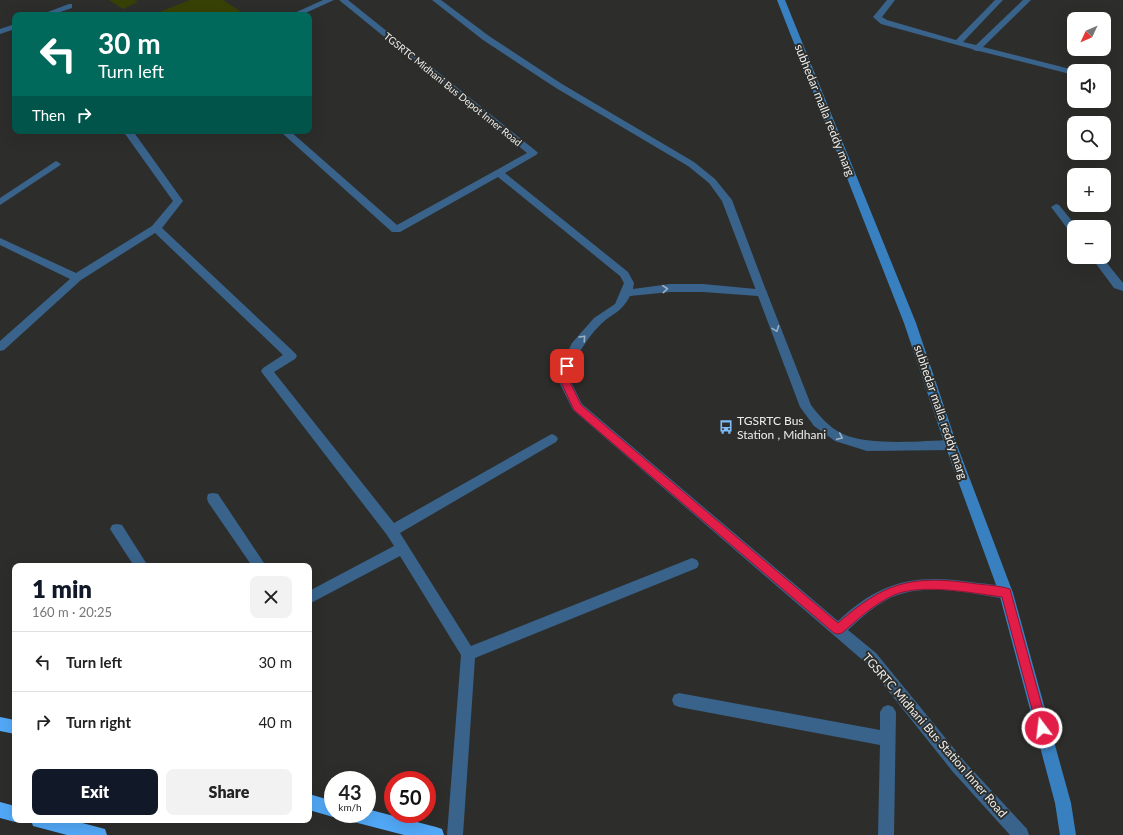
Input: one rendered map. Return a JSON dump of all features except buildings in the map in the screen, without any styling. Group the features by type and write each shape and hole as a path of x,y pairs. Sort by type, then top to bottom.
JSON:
{"highway":[{"path":"0,724 12,726"},
{"path":"312,803 324,806"},
{"path":"0,810 12,813"},
{"path":"376,820 436,835"},
{"path":"51,823 99,835"}],"main road":[{"name":"subhedar malla reddy marg","path":"781,0 910,323 951,446 1006,593 1063,803 1068,835"}],"street":[{"path":"301,12 330,0"},
{"name":"TGSRTC Midhani Bus Depot Inner Road","path":"288,134 396,230 533,153 343,0"},
{"path":"436,0 486,38 559,86 691,164 712,181 727,200 806,406 818,423 839,438 867,446 951,446"},
{"path":"891,0 877,15 879,20 976,49 1009,55 1067,70"},
{"path":"957,43 998,0"},
{"path":"976,49 1027,0"},
{"path":"52,12 69,6"},
{"path":"0,32 12,27"},
{"path":"0,347 77,278 156,228 178,201 130,134"},
{"path":"0,202 56,164"},
{"path":"498,172 624,274 630,282 626,293 670,288 696,288 762,293"},
{"path":"1056,207 1067,221"},
{"path":"156,228 291,356 267,371 392,531 468,654 455,835"},
{"path":"0,241 77,278"},
{"path":"1101,264 1118,286 1123,287"},
{"name":"TGSRTC Midhani Bus Station Inner Road","path":"626,293 619,306 598,321 576,346 562,376 577,408 871,658 959,768 1022,835"},
{"path":"392,531 552,440"},
{"path":"213,498 256,563"},
{"path":"117,529 139,563"},
{"path":"312,596 402,548"},
{"path":"468,654 692,564"},
{"path":"838,630 862,609 892,591 918,585 963,587 1006,593"},
{"path":"679,700 887,740"},
{"path":"886,835 888,712"}],"green space":[{"path":"109,0 134,0 138,2 123,9"},
{"path":"190,0 223,0 241,12 160,12"}],"place":[{"name":"TGSRTC Bus Station , Midhani","path":"726,427"}],"route":[{"path":"567,366 562,376 577,408 838,630 862,609 892,591 918,585 963,587 1006,593 1042,728"}]}
